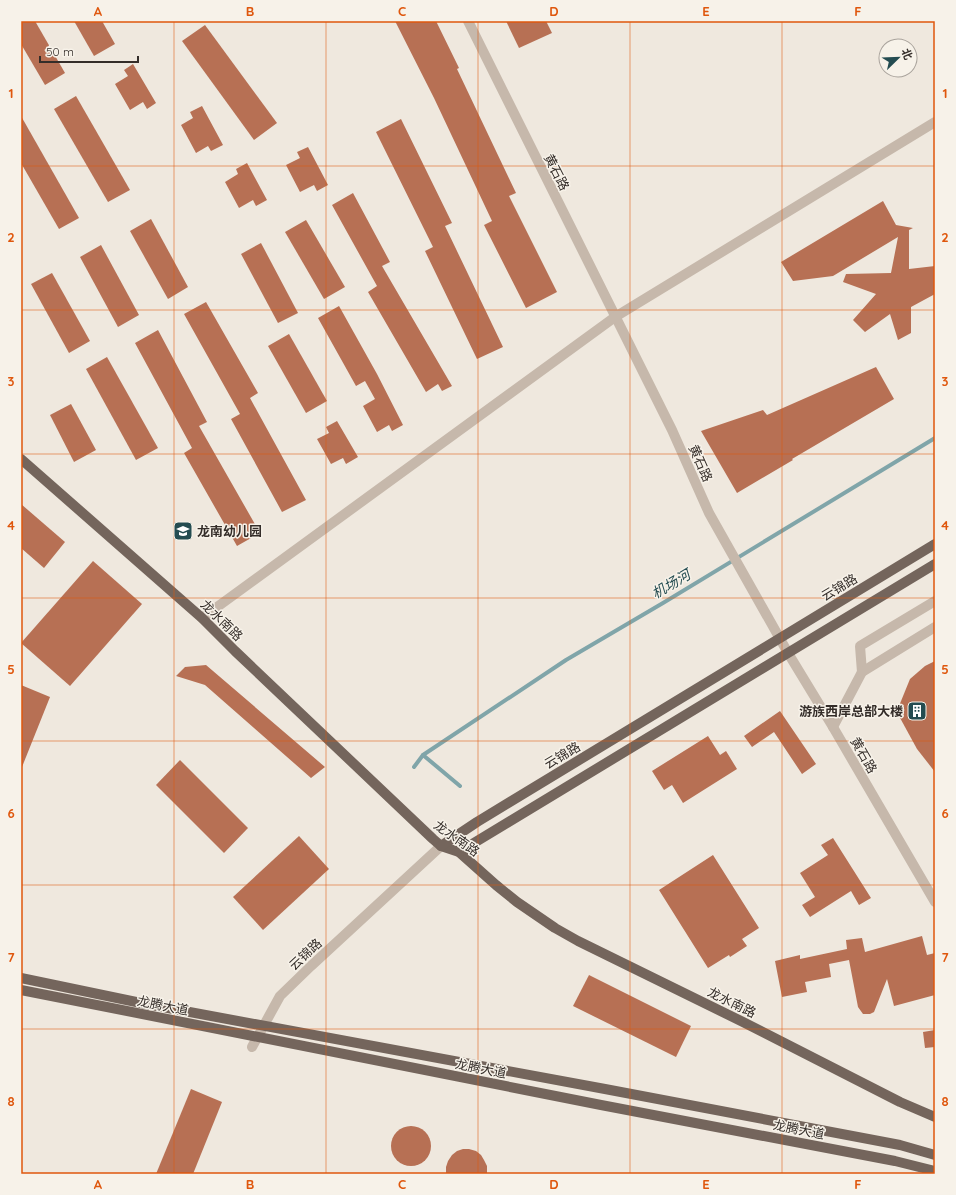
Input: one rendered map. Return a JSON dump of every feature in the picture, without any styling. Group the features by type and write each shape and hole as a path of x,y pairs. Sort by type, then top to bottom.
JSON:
{"main road":[{"name":"龙水南路","path":"21,458 202,618 433,839 442,846 459,852 496,885 536,916 572,938 743,1022 900,1102 935,1117"},
{"name":"云锦路","path":"442,846 477,822 935,544"},
{"path":"459,852 935,564"},
{"name":"龙腾大道","path":"21,978 141,1003 900,1145 935,1155"},
{"name":"龙腾大道","path":"21,990 601,1105 895,1161 935,1171"}],"street":[{"name":"黄石路","path":"468,21 672,430 709,513 722,538 935,902"},
{"path":"202,618 615,317 935,122"},
{"path":"862,672 860,646 935,601"},
{"path":"833,727 862,672 935,627"},
{"name":"云锦路","path":"252,1047 280,996 310,966 442,846"}],"building":[{"path":"21,21 35,21 65,73 45,85 21,44"},
{"path":"74,21 102,21 115,44 94,56"},
{"path":"395,21 436,21 459,68 457,69 516,193 509,196 557,292 526,308 484,225 492,221 434,98"},
{"path":"506,21 546,21 552,33 519,48"},
{"path":"205,25 277,123 254,140 182,41"},
{"path":"133,64 156,103 147,109 143,102 130,110 115,84 128,76 124,70"},
{"path":"76,96 130,190 108,202 54,109"},
{"path":"202,106 223,145 211,151 208,146 196,153 181,125 193,118 190,112"},
{"path":"21,116 79,218 59,229 21,163"},
{"path":"401,119 452,223 445,226 503,347 477,359 425,251 433,247 376,132"},
{"path":"308,147 328,185 317,191 314,185 300,192 286,165 300,158 297,152"},
{"path":"247,163 267,200 256,206 253,200 239,208 225,182 238,174 236,169"},
{"path":"353,193 390,262 382,266 452,386 442,391 438,384 426,392 368,292 377,286 332,205"},
{"path":"883,201 896,225 913,228 909,230 909,269 935,266 935,294 911,307 911,333 898,340 890,314 865,332 853,320 876,294 843,282 846,274 891,273 898,237 833,276 793,281 781,262"},
{"path":"151,219 188,287 168,299 130,231"},
{"path":"306,220 345,287 324,299 285,232"},
{"path":"261,243 298,313 278,323 241,254"},
{"path":"101,245 139,315 118,327 80,257"},
{"path":"52,273 90,341 69,353 31,284"},
{"path":"206,302 258,393 250,398 306,500 282,512 231,419 240,414 184,314"},
{"path":"339,306 377,374 403,425 392,431 389,425 377,432 363,406 375,399 365,381 356,386 318,318"},
{"path":"158,330 207,422 199,426 260,533 237,546 184,453 192,448 135,343"},
{"path":"289,334 327,401 306,413 268,346"},
{"path":"107,357 158,448 136,460 86,369"},
{"path":"876,367 894,399 737,493 701,431 763,410 767,415"},
{"path":"71,404 96,450 74,462 50,415"},
{"path":"337,421 358,457 346,464 343,458 331,464 317,439 329,433 326,427"},
{"path":"21,504 65,542 44,568 21,548"},
{"path":"93,561 142,604 70,686 21,643"},
{"name":"游族西岸总部大楼","path":"935,661 935,772 917,749 899,716 899,706 910,679 925,666"},
{"path":"206,665 325,767 311,778 205,685 176,676 185,667"},
{"path":"21,685 50,697 22,767 21,767"},
{"path":"780,711 816,764 802,774 774,732 752,747 744,736"},
{"path":"708,736 720,755 726,751 737,769 683,803 672,785 664,790 652,771"},
{"path":"180,760 248,828 224,853 156,785"},
{"path":"299,836 329,869 263,930 233,897"},
{"path":"833,838 871,898 859,905 851,891 810,917 802,905 815,897 800,873 828,855 821,845"},
{"path":"713,855 759,928 742,939 747,946 730,957 729,955 708,968 659,890"},
{"path":"922,936 927,955 935,953 935,995 894,1006 887,979 874,1012 870,1014 863,1014 858,1007 849,960 829,964 831,977 805,982 807,992 782,997 775,961 800,955 800,959 847,949 846,940 862,938 865,952"},
{"path":"589,975 691,1026 676,1057 573,1006"},
{"path":"935,1030 935,1047 925,1048 923,1032"},
{"path":"191,1089 222,1102 193,1174 156,1174"},
{"path":"415,1126 422,1129 428,1135 431,1146 430,1154 422,1163 415,1166 407,1166 400,1163 392,1154 391,1142 394,1135 403,1127"},
{"path":"463,1149 476,1151 481,1155 487,1166 487,1174 446,1174 446,1167 452,1155"}],"waterway":[{"name":"机场河","path":"414,767 423,755 566,660 935,438"},
{"name":"机场河","path":"423,755 460,786"}],"place":[{"name":"龙南幼儿园","path":"183,531"},
{"name":"游族西岸总部大楼","path":"917,711"}]}
